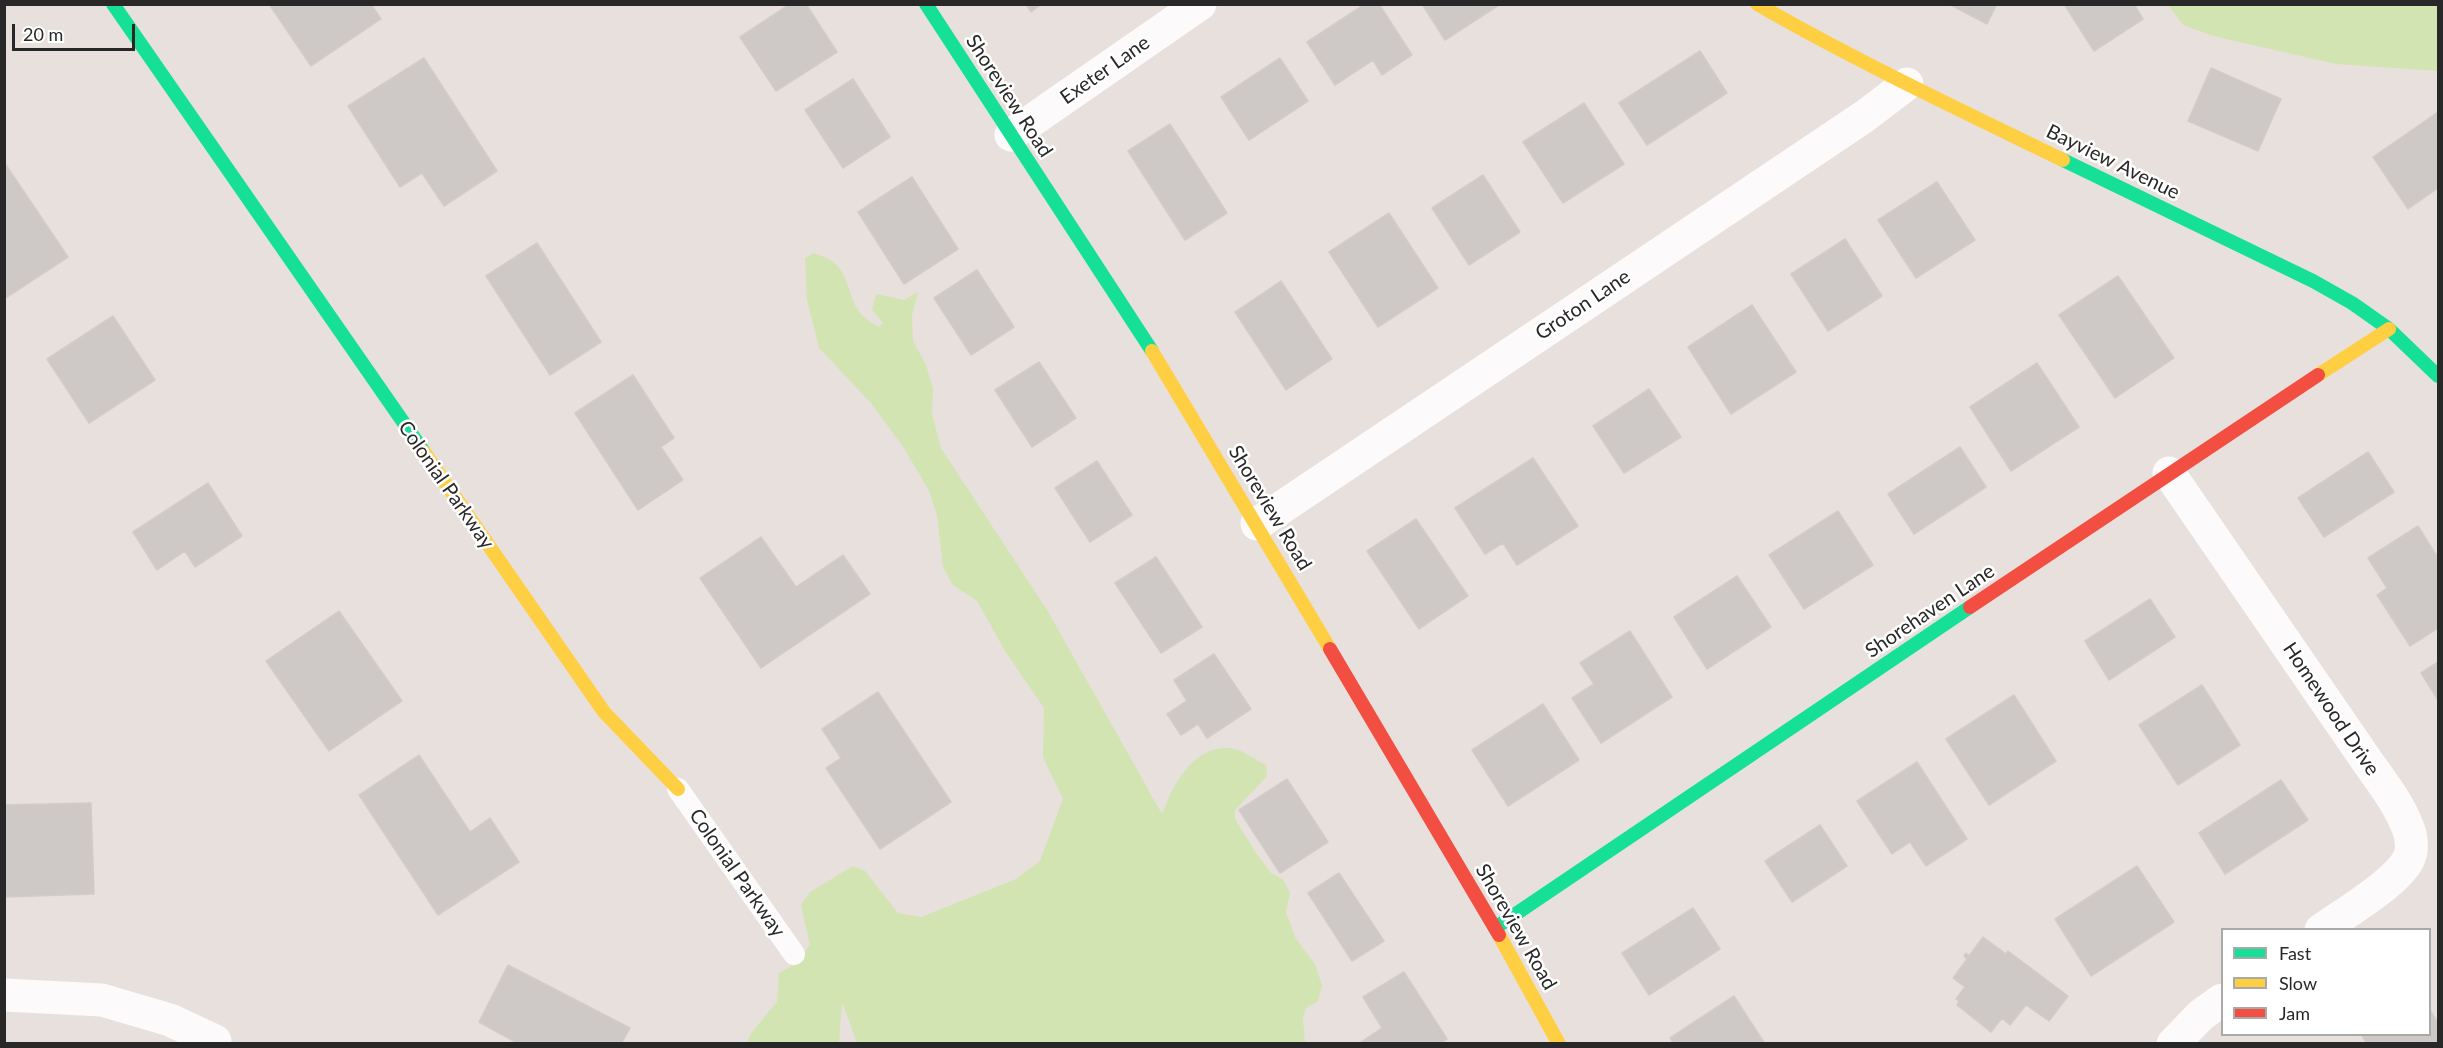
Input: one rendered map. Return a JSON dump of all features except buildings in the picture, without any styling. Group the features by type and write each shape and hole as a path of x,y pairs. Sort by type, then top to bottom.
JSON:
{"street":[{"name":"Colonial Parkway","path":"112,4 604,712 625,737 651,758 678,789"},
{"name":"Shoreview Road","path":"926,4 1155,355 1495,928 1559,1044"},
{"name":"Exeter Lane","path":"1011,135 1200,4"},
{"name":"Bayview Avenue","path":"1757,4 1809,34 1907,84 2313,281 2352,303 2389,329 2439,376"},
{"name":"Groton Lane","path":"1257,524 1855,122 1907,84"},
{"name":"Shorehaven Lane","path":"1495,928 2169,473 2389,329"},
{"name":"Homewood Drive","path":"2169,473 2373,769 2396,804 2409,830 2412,848 2408,860 2400,871 2324,928"},
{"path":"4,995 102,1000 170,1020 215,1041"},
{"path":"2173,1044 2201,1015 2221,1001"}],"lane":[{"name":"Colonial Parkway","path":"678,789 794,954"}],"green space":[{"path":"2168,5 2438,5 2438,71 2336,64 2213,36 2183,25"},
{"path":"814,253 830,260 840,269 860,312 867,320 879,327 883,323 872,310 876,294 904,300 918,292 912,315 913,341 926,365 933,389 932,414 941,448 1047,610 1162,814 1178,780 1192,763 1209,751 1230,748 1241,751 1266,765 1267,776 1235,810 1235,819 1271,873 1283,879 1290,893 1286,912 1296,939 1315,964 1322,985 1318,1001 1306,1008 1303,1019 1305,1043 857,1043 842,1002 839,1043 746,1044 752,1032 777,1002 779,973 794,965 810,945 801,905 810,892 853,866 865,871 898,913 921,917 1016,879 1040,861 1063,799 1043,757 1044,708 1005,651 977,601 953,585 943,567 937,515 929,491 904,448 871,403 819,348 807,300 805,258"}],"traffic: fast":[{"path":"113,4 424,452"},
{"path":"926,4 1152,351"},
{"path":"2063,160 2313,281 2352,303 2389,329 2438,376"},
{"path":"1495,928 1970,607"}],"traffic: slow":[{"path":"1757,4 1870,65 2063,160"},
{"path":"2318,375 2389,329"},
{"path":"1152,351 1330,649"},
{"path":"424,452 604,712 678,789"},
{"path":"1499,935 1559,1044"}],"traffic: jam":[{"path":"1970,607 2318,375"},
{"path":"1330,649 1499,935"}]}
